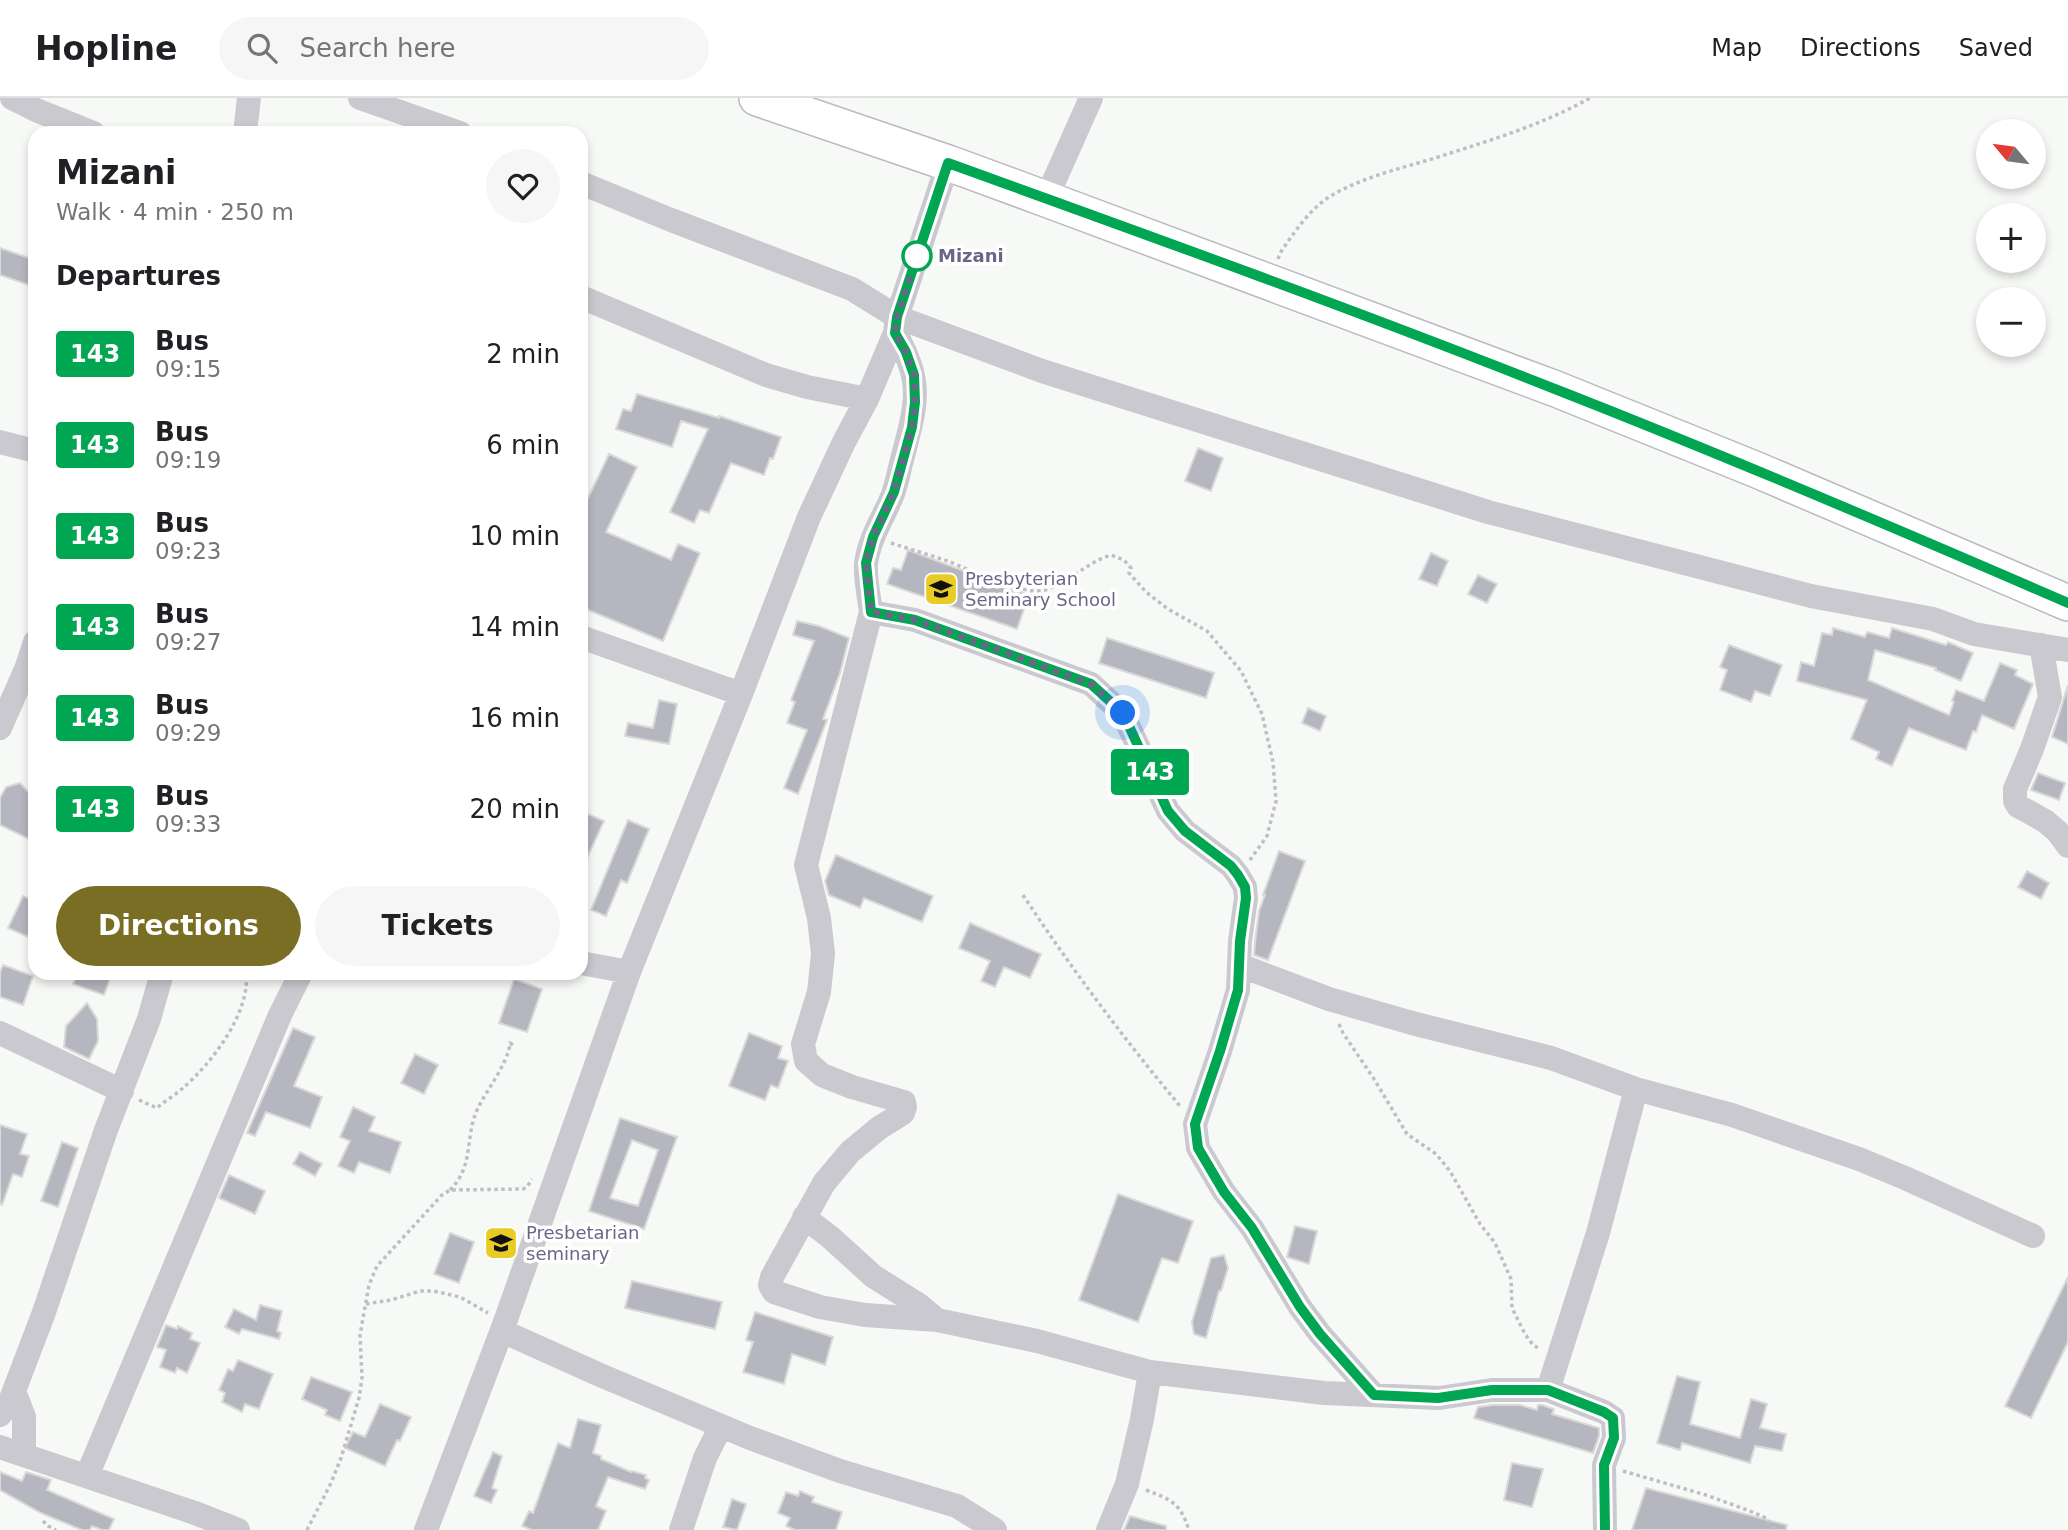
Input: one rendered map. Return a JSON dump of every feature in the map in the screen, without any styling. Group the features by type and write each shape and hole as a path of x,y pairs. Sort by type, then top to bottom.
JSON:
{"highway":[{"path":"757,98 1046,198 1556,389 1757,470 2068,603"}],"street":[{"path":"12,98 76,126"},
{"path":"246,126 249,98"},
{"path":"360,98 437,126"},
{"path":"1046,198 1091,98"},
{"path":"426,1530 504,1326 629,972 809,517 867,399 896,325 948,163"},
{"path":"588,186 852,289 896,325 1489,512 1811,596 1933,619 1974,634 2068,650"},
{"path":"588,297 766,375 807,387 867,399"},
{"path":"896,325 914,375 912,427 894,492 873,537 866,563 871,612 806,865 823,954 819,992 803,1044 806,1062 822,1075 904,1102 905,1107 903,1113 879,1128 850,1152 824,1183 772,1277 770,1285 774,1292 820,1307 864,1315 937,1320 1037,1341 1150,1372 1324,1393 1438,1398 1492,1390 1548,1390 1613,1418 1614,1438 1604,1465 1605,1530"},
{"path":"0,442 28,449"},
{"path":"871,612 915,620 1091,684 1123,713 1168,811 1185,831 1231,866 1238,875 1245,887 1246,898 1238,990 1195,1124 1198,1148 1224,1192 1252,1228 1300,1307 1374,1395"},
{"path":"588,639 741,694"},
{"path":"2041,645 2050,697 2014,795 2018,806 2045,821 2068,846"},
{"path":"0,728 28,663"},
{"path":"588,964 629,972"},
{"path":"1239,965 1329,999 1551,1058 1636,1089 1732,1115 1859,1159 2033,1237"},
{"path":"0,1415 9,1404 43,1315 106,1130 149,1019 160,980"},
{"path":"87,1476 280,1015 298,980"},
{"path":"0,1032 122,1091"},
{"path":"1548,1390 1598,1233 1636,1089"},
{"path":"804,1217 873,1276 919,1305 937,1320"},
{"path":"504,1326 600,1375 720,1426 840,1471 957,1506 995,1530"},
{"path":"1108,1530 1127,1484 1150,1372"},
{"path":"14,1391 24,1417 24,1454"},
{"path":"681,1530 705,1458 720,1426"},
{"path":"0,1447 87,1476 191,1521 238,1530"}],"path":[{"path":"1272,282 1279,253 1310,212 1328,198 1354,184 1402,166 1432,159 1534,125 1564,113 1590,98"},
{"path":"873,537 1033,591 1054,586 1098,558 1111,555 1124,560 1130,568 1129,573 1146,592 1207,631 1241,671 1262,714 1273,762 1276,801 1266,835 1238,875"},
{"path":"1023,895 1103,1010 1195,1124"},
{"path":"122,1091 157,1108 183,1088 212,1057 238,1017 247,980"},
{"path":"1329,999 1343,1033 1407,1135 1436,1154 1451,1171 1479,1224 1495,1243 1511,1279 1512,1308 1525,1334 1533,1345 1556,1360"},
{"path":"307,1530 341,1458 359,1398 362,1378 360,1335 369,1285 377,1266 442,1195 459,1181 466,1167 473,1120 507,1055 510,1043 513,1045"},
{"path":"450,1190 523,1189 536,1172"},
{"path":"365,1304 420,1291 445,1293 460,1297 504,1326"},
{"path":"1604,1465 1750,1511 1765,1517 1776,1530"},
{"path":"1127,1484 1149,1491 1179,1507 1189,1530"},
{"path":"43,1521 56,1530"}],"building":[{"path":"0,248 28,258 28,285 0,275"},
{"path":"637,394 719,416 781,437 773,459 770,458 764,475 731,463 709,513 700,510 694,523 670,512 708,429 681,421 672,447 616,429 623,409 631,411"},
{"path":"1198,448 1223,458 1211,491 1185,481"},
{"path":"609,454 637,467 606,532 671,560 678,544 700,553 663,641 588,610 588,498"},
{"path":"908,550 1029,595 1017,629 887,584 893,568 901,570"},
{"path":"1431,553 1448,561 1437,586 1419,579"},
{"path":"1478,575 1497,584 1487,603 1468,594"},
{"path":"797,621 849,638 840,673 823,719 827,720 798,794 784,788 807,730 787,723 795,702 791,700 814,641 793,635"},
{"path":"1833,628 1865,637 1867,632 1889,638 1892,628 1946,645 1948,642 1973,653 1961,681 1935,670 1936,668 1875,650 1868,680 1949,715 1956,690 1984,701 2000,663 2017,670 2015,675 2033,684 2014,729 1982,715 1966,750 1909,728 1892,766 1876,759 1879,752 1851,739 1867,700 1797,681 1801,662 1814,666 1822,633 1832,635"},
{"path":"1107,638 1214,673 1206,698 1099,663"},
{"path":"1729,645 1782,665 1770,696 1755,691 1751,702 1720,690 1727,670 1720,667"},
{"path":"2068,685 2068,744 2052,737"},
{"path":"659,700 677,704 669,744 625,736 628,723 653,728"},
{"path":"1308,708 1326,716 1320,731 1302,723"},
{"path":"2038,773 2065,783 2059,800 2031,790"},
{"path":"20,783 28,792 28,839 0,825 0,798 6,787"},
{"path":"588,814 604,821 588,856"},
{"path":"628,820 649,829 627,883 621,880 606,916 591,910"},
{"path":"1279,851 1305,861 1268,960 1254,955 1255,942 1263,895"},
{"path":"836,855 933,896 922,922 864,898 860,908 829,895 825,881"},
{"path":"2027,871 2049,883 2041,899 2018,887"},
{"path":"23,896 28,898 28,937 8,928"},
{"path":"970,923 1041,954 1030,978 1004,967 995,987 981,981 990,961 959,948"},
{"path":"3,965 28,974 28,980 32,980 23,1005 0,997 0,972"},
{"path":"74,980 109,980 104,995 73,984"},
{"path":"514,980 542,989 527,1032 499,1023"},
{"path":"87,1003 97,1019 98,1041 89,1059 64,1047 66,1026"},
{"path":"293,1028 315,1037 294,1086 322,1097 310,1128 266,1112 255,1136 247,1133"},
{"path":"749,1033 782,1046 778,1058 788,1061 778,1088 771,1085 765,1100 729,1086"},
{"path":"415,1054 438,1065 424,1094 401,1083"},
{"path":"353,1107 375,1117 369,1131 401,1142 390,1173 359,1162 354,1173 338,1166 350,1141 340,1137"},
{"path":"620,1118 677,1137 644,1229 589,1211","holes":["632,1140 658,1150 638,1206 610,1198"]},
{"path":"0,1125 27,1134 20,1154 29,1156 22,1177 13,1174 2,1205 0,1204"},
{"path":"62,1142 78,1148 58,1207 41,1201"},
{"path":"300,1152 322,1164 315,1176 293,1164"},
{"path":"229,1175 265,1191 255,1214 219,1198"},
{"path":"1118,1194 1193,1221 1178,1263 1162,1258 1138,1322 1079,1300"},
{"path":"1295,1226 1317,1231 1309,1264 1287,1257"},
{"path":"450,1233 474,1242 459,1283 434,1274"},
{"path":"1224,1255 1228,1268 1206,1338 1194,1334 1192,1322 1211,1258"},
{"path":"2068,1277 2068,1342 2031,1418 2005,1406"},
{"path":"632,1281 722,1302 715,1329 625,1308"},
{"path":"260,1305 282,1311 277,1331 281,1333 279,1339 242,1329 239,1334 225,1327 234,1309 256,1320"},
{"path":"755,1312 833,1337 825,1365 792,1354 784,1384 743,1372 753,1342 746,1340"},
{"path":"166,1325 177,1329 178,1326 192,1333 190,1339 200,1343 187,1373 177,1368 175,1373 160,1367 166,1350 157,1347"},
{"path":"238,1360 273,1374 259,1409 245,1404 242,1412 222,1402 225,1393 219,1390 228,1369 233,1371"},
{"path":"1677,1376 1700,1382 1690,1424 1740,1438 1751,1399 1767,1404 1760,1428 1786,1434 1782,1451 1755,1446 1750,1463 1682,1443 1680,1450 1657,1443"},
{"path":"311,1377 352,1392 340,1421 325,1415 327,1410 302,1399"},
{"path":"380,1404 411,1417 385,1466 345,1448 353,1432 365,1437"},
{"path":"1520,1405 1537,1410 1538,1405 1542,1405 1554,1409 1552,1414 1599,1428 1593,1453 1474,1418 1478,1407"},
{"path":"578,1419 601,1425 593,1453 631,1472 646,1475 645,1478 649,1480 645,1489 608,1477 596,1506 606,1511 598,1530 532,1530 522,1526 529,1511 533,1513 558,1443 570,1448"},
{"path":"493,1452 502,1456 492,1488 497,1490 491,1503 474,1496"},
{"path":"1512,1463 1543,1469 1532,1507 1504,1500"},
{"path":"0,1472 22,1481 26,1472 51,1480 47,1490 114,1519 109,1530 92,1526 90,1530 82,1530 41,1513 0,1490"},
{"path":"1646,1488 1787,1525 1786,1530 1632,1530"},
{"path":"800,1491 814,1497 812,1502 842,1512 836,1530 795,1530 786,1526 790,1518 778,1513 786,1492 798,1496"},
{"path":"732,1499 746,1504 737,1530 723,1527"},
{"path":"1130,1516 1166,1526 1166,1530 1124,1530"}],"bus line":[{"name":"143","path":"1605,1530 1604,1465 1614,1438 1613,1418 1548,1390 1492,1390 1438,1398 1374,1395 1300,1307 1252,1228 1224,1192 1198,1148 1195,1124 1238,990 1245,887 1231,866 1185,831 1168,811 1123,713 1091,684 915,620 871,612 866,563 873,537 894,492 912,427 915,402 914,375 906,352 895,333 897,317 948,163 1556,389 1757,470 2068,603"}],"place":[{"name":"Mizani","path":"917,256"},
{"name":"Presbyterian Seminary School","path":"941,589"},
{"name":"Presbetarian seminary","path":"501,1243"}],"route":[{"path":"917,256 897,317 895,333 906,352 914,375 912,427 894,492 873,537 866,563 871,612 915,620 1091,684 1123,713"}]}
